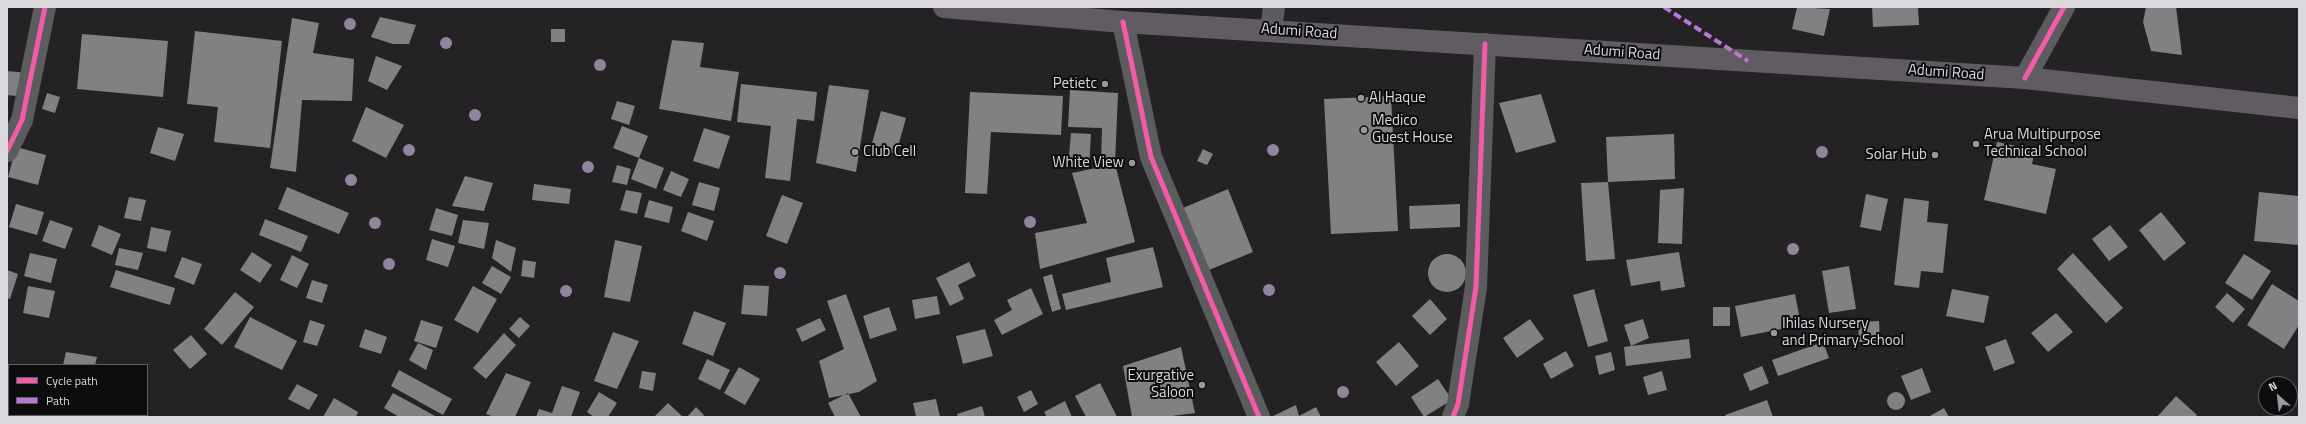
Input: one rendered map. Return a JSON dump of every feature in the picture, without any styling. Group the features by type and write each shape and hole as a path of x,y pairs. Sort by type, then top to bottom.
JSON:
{"main road":[{"name":"Adumi Road","path":"944,7 1017,9 1123,22 2025,78 2299,108"}],"street":[{"path":"7,151 22,120 45,7"},
{"path":"1271,30 1274,7"},
{"path":"2025,78 2064,7"},
{"path":"1123,22 1152,157 1259,417"},
{"path":"1453,417 1458,404 1476,287 1485,44"}],"building":[{"path":"1797,7 1830,9 1824,36 1792,29"},
{"path":"1872,7 1918,7 1919,25 1873,27"},
{"path":"2146,7 2176,7 2182,55 2151,51 2143,22"},
{"path":"380,17 416,25 409,44 393,44 371,37"},
{"path":"292,18 319,23 313,53 354,59 352,101 302,100 296,172 270,168"},
{"path":"551,29 565,29 565,42 551,42"},
{"path":"195,31 282,41 270,148 214,142 218,107 187,104"},
{"path":"82,34 168,41 163,97 77,89"},
{"path":"672,40 704,43 700,67 739,72 731,121 659,109"},
{"path":"376,56 402,66 387,90 368,81"},
{"path":"7,71 27,73 24,97 7,95"},
{"path":"741,84 817,92 814,121 797,119 790,181 765,178 771,126 737,122"},
{"path":"829,85 869,90 856,172 816,163"},
{"path":"1070,90 1118,93 1115,164 1101,163 1102,128 1068,127"},
{"path":"970,92 1063,96 1061,135 991,132 987,194 965,193"},
{"path":"47,93 60,97 55,113 42,109"},
{"path":"1541,94 1556,142 1516,153 1499,103"},
{"path":"1391,96 1398,231 1331,234 1324,99"},
{"path":"617,101 635,106 629,125 611,119"},
{"path":"366,107 404,125 386,158 352,141"},
{"path":"881,111 906,118 896,154 871,147"},
{"path":"622,126 648,136 639,158 613,148"},
{"path":"158,127 184,134 175,161 150,153"},
{"path":"704,128 730,136 719,169 693,161"},
{"path":"1071,133 1091,134 1089,169 1068,167"},
{"path":"1674,134 1675,179 1608,182 1606,137"},
{"path":"1997,142 2035,150 2032,164 2056,169 2046,214 1984,200"},
{"path":"16,147 46,155 38,185 8,177"},
{"path":"1203,149 1213,154 1207,165 1197,161"},
{"path":"639,158 664,168 656,189 631,179"},
{"path":"1115,164 1135,242 1040,269 1035,233 1087,223 1072,173"},
{"path":"617,165 631,169 627,185 612,182"},
{"path":"671,171 689,179 681,197 663,190"},
{"path":"465,176 493,183 484,211 452,206"},
{"path":"699,182 720,188 714,211 692,205"},
{"path":"1608,182 1615,259 1586,261 1581,183"},
{"path":"534,184 571,189 569,204 532,200"},
{"path":"287,187 349,213 339,234 278,209"},
{"path":"1684,188 1682,244 1658,243 1660,190"},
{"path":"1228,189 1253,252 1209,270 1183,208"},
{"path":"626,190 642,193 637,214 620,210"},
{"path":"2259,192 2299,196 2299,245 2254,241"},
{"path":"1866,194 1888,199 1881,231 1860,227"},
{"path":"782,195 803,203 787,244 766,236"},
{"path":"129,197 146,200 141,221 124,218"},
{"path":"1904,198 1929,201 1927,222 1948,224 1943,273 1921,271 1919,288 1894,285"},
{"path":"649,200 673,207 669,223 644,217"},
{"path":"16,204 44,212 37,235 9,227"},
{"path":"1460,204 1460,227 1410,229 1409,206"},
{"path":"436,208 458,215 452,236 429,230"},
{"path":"688,212 714,221 707,241 681,231"},
{"path":"2161,212 2186,243 2164,261 2139,230"},
{"path":"265,219 308,236 301,252 259,235"},
{"path":"50,220 73,228 65,249 42,241"},
{"path":"463,220 489,223 484,249 458,243"},
{"path":"99,225 121,234 112,255 91,246"},
{"path":"2110,225 2128,247 2109,261 2092,239"},
{"path":"151,227 171,231 166,252 147,248"},
{"path":"432,239 455,246 448,267 426,260"},
{"path":"496,240 516,248 511,272 492,258"},
{"path":"615,240 642,246 630,302 604,297"},
{"path":"1153,247 1163,287 1066,310 1062,294 1111,282 1106,258"},
{"path":"119,248 143,253 138,270 115,265"},
{"path":"252,252 272,265 260,283 240,270"},
{"path":"1679,252 1685,287 1661,291 1660,281 1631,286 1626,260"},
{"path":"30,253 57,259 51,283 24,276"},
{"path":"2073,253 2123,308 2106,323 2057,269"},
{"path":"1447,254 1457,257 1463,263 1466,273 1463,283 1457,289 1447,292 1437,289 1431,283 1428,273 1431,263 1437,257"},
{"path":"2244,254 2271,271 2252,300 2225,283"},
{"path":"292,255 309,264 297,288 280,280"},
{"path":"182,257 202,264 194,285 174,277"},
{"path":"523,260 536,262 534,278 521,276"},
{"path":"969,262 976,276 958,285 964,299 950,306 936,278"},
{"path":"492,266 511,277 501,294 482,283"},
{"path":"1849,266 1856,309 1829,313 1822,271"},
{"path":"7,270 18,274 10,299 7,298"},
{"path":"116,270 175,288 170,305 110,287"},
{"path":"1052,274 1061,309 1052,312 1043,277"},
{"path":"312,280 328,285 322,303 306,298"},
{"path":"2272,284 2299,301 2299,325 2284,349 2247,325"},
{"path":"744,285 769,286 767,316 741,314"},
{"path":"28,286 55,291 49,318 23,313"},
{"path":"473,286 497,299 478,333 454,320"},
{"path":"1031,288 1043,314 1002,335 994,320 1012,310 1007,300"},
{"path":"1594,289 1608,341 1588,347 1573,295"},
{"path":"1952,289 1989,296 1984,323 1946,316"},
{"path":"235,292 254,307 222,345 204,329"},
{"path":"2227,293 2245,309 2233,323 2215,307"},
{"path":"846,294 877,381 859,392 829,398 819,361 844,349 827,301"},
{"path":"1795,294 1801,325 1741,337 1735,306"},
{"path":"937,296 940,314 915,319 912,300"},
{"path":"1430,299 1447,319 1430,335 1412,316"},
{"path":"889,307 897,330 870,339 863,316"},
{"path":"1713,307 1730,307 1730,326 1713,326"},
{"path":"694,311 726,323 713,356 682,344"},
{"path":"2056,313 2073,332 2048,352 2031,333"},
{"path":"250,317 297,341 282,370 234,347"},
{"path":"520,317 530,326 519,338 509,329"},
{"path":"820,318 826,330 802,342 796,329"},
{"path":"1530,319 1544,339 1517,358 1503,338"},
{"path":"1643,319 1649,338 1631,346 1624,325"},
{"path":"310,320 325,325 317,346 303,342"},
{"path":"421,320 443,327 436,348 414,341"},
{"path":"1879,321 1880,341 1859,342 1858,322"},
{"path":"365,329 387,337 381,354 359,347"},
{"path":"985,329 993,356 963,364 956,336"},
{"path":"613,332 639,341 617,389 594,381"},
{"path":"504,333 516,345 486,379 473,368"},
{"path":"191,335 207,354 190,369 173,350"},
{"path":"1689,339 1691,358 1626,366 1624,347"},
{"path":"2006,339 2015,363 1994,371 1985,347"},
{"path":"1399,342 1419,366 1396,386 1376,362"},
{"path":"1823,342 1829,358 1778,376 1772,360"},
{"path":"418,343 433,350 426,370 409,360"},
{"path":"1181,347 1195,413 1164,417 1132,417 1123,366"},
{"path":"1566,351 1574,366 1551,379 1543,364"},
{"path":"66,352 97,357 95,364 63,364"},
{"path":"1611,352 1615,370 1599,375 1595,356"},
{"path":"707,359 730,370 720,390 698,379"},
{"path":"1762,366 1769,383 1750,391 1743,374"},
{"path":"739,367 760,379 745,405 724,393"},
{"path":"1922,368 1931,392 1911,400 1901,376"},
{"path":"399,370 452,399 443,415 391,386"},
{"path":"642,371 656,373 653,391 639,388"},
{"path":"1662,371 1667,390 1648,395 1643,377"},
{"path":"506,373 531,382 515,417 494,417 486,414"},
{"path":"1438,379 1452,400 1424,417 1411,397"},
{"path":"1100,383 1117,417 1086,417 1075,396"},
{"path":"297,384 318,395 309,410 288,399"},
{"path":"562,386 580,392 571,417 536,417 539,409 552,413"},
{"path":"1031,390 1038,404 1024,412 1017,397"},
{"path":"599,392 617,403 608,417 594,417 587,412"},
{"path":"1892,392 1900,392 1905,397 1903,408 1900,410 1892,410 1887,405 1887,397"},
{"path":"393,393 437,417 399,417 384,408"},
{"path":"848,393 861,417 835,417 828,403"},
{"path":"2176,396 2197,415 2195,417 2157,417"},
{"path":"334,398 358,412 356,417 323,417"},
{"path":"936,399 940,417 916,417 913,403"},
{"path":"1767,400 1773,417 1726,417 1725,415"},
{"path":"1065,401 1072,417 1047,417 1044,412"},
{"path":"668,403 682,416 654,417"},
{"path":"1296,405 1299,416 1316,407 1321,417 1271,417"},
{"path":"982,406 985,417 958,417 957,414"},
{"path":"696,407 704,415 702,417 687,417"},
{"path":"1944,408 1949,417 1928,417"}],"marked path":[{"path":"1664,7 1748,61"}],"cycle path":[{"path":"7,151 22,120 45,7"},
{"path":"2025,78 2064,7"},
{"path":"1123,22 1151,157 1259,417"},
{"path":"1453,417 1458,404 1476,287 1485,44"}],"place":[{"name":"Petietc","path":"1105,84"},
{"name":"Al Haque","path":"1361,98"},
{"name":"Medico Guest House","path":"1364,130"},
{"name":"Arua Multipurpose Technical School","path":"1976,144"},
{"name":"Club Cell","path":"855,152"},
{"name":"Solar Hub","path":"1935,155"},
{"name":"White View","path":"1132,163"},
{"name":"Ihilas Nursery and Primary School","path":"1774,333"},
{"name":"Exurgative Saloon","path":"1202,385"}]}
